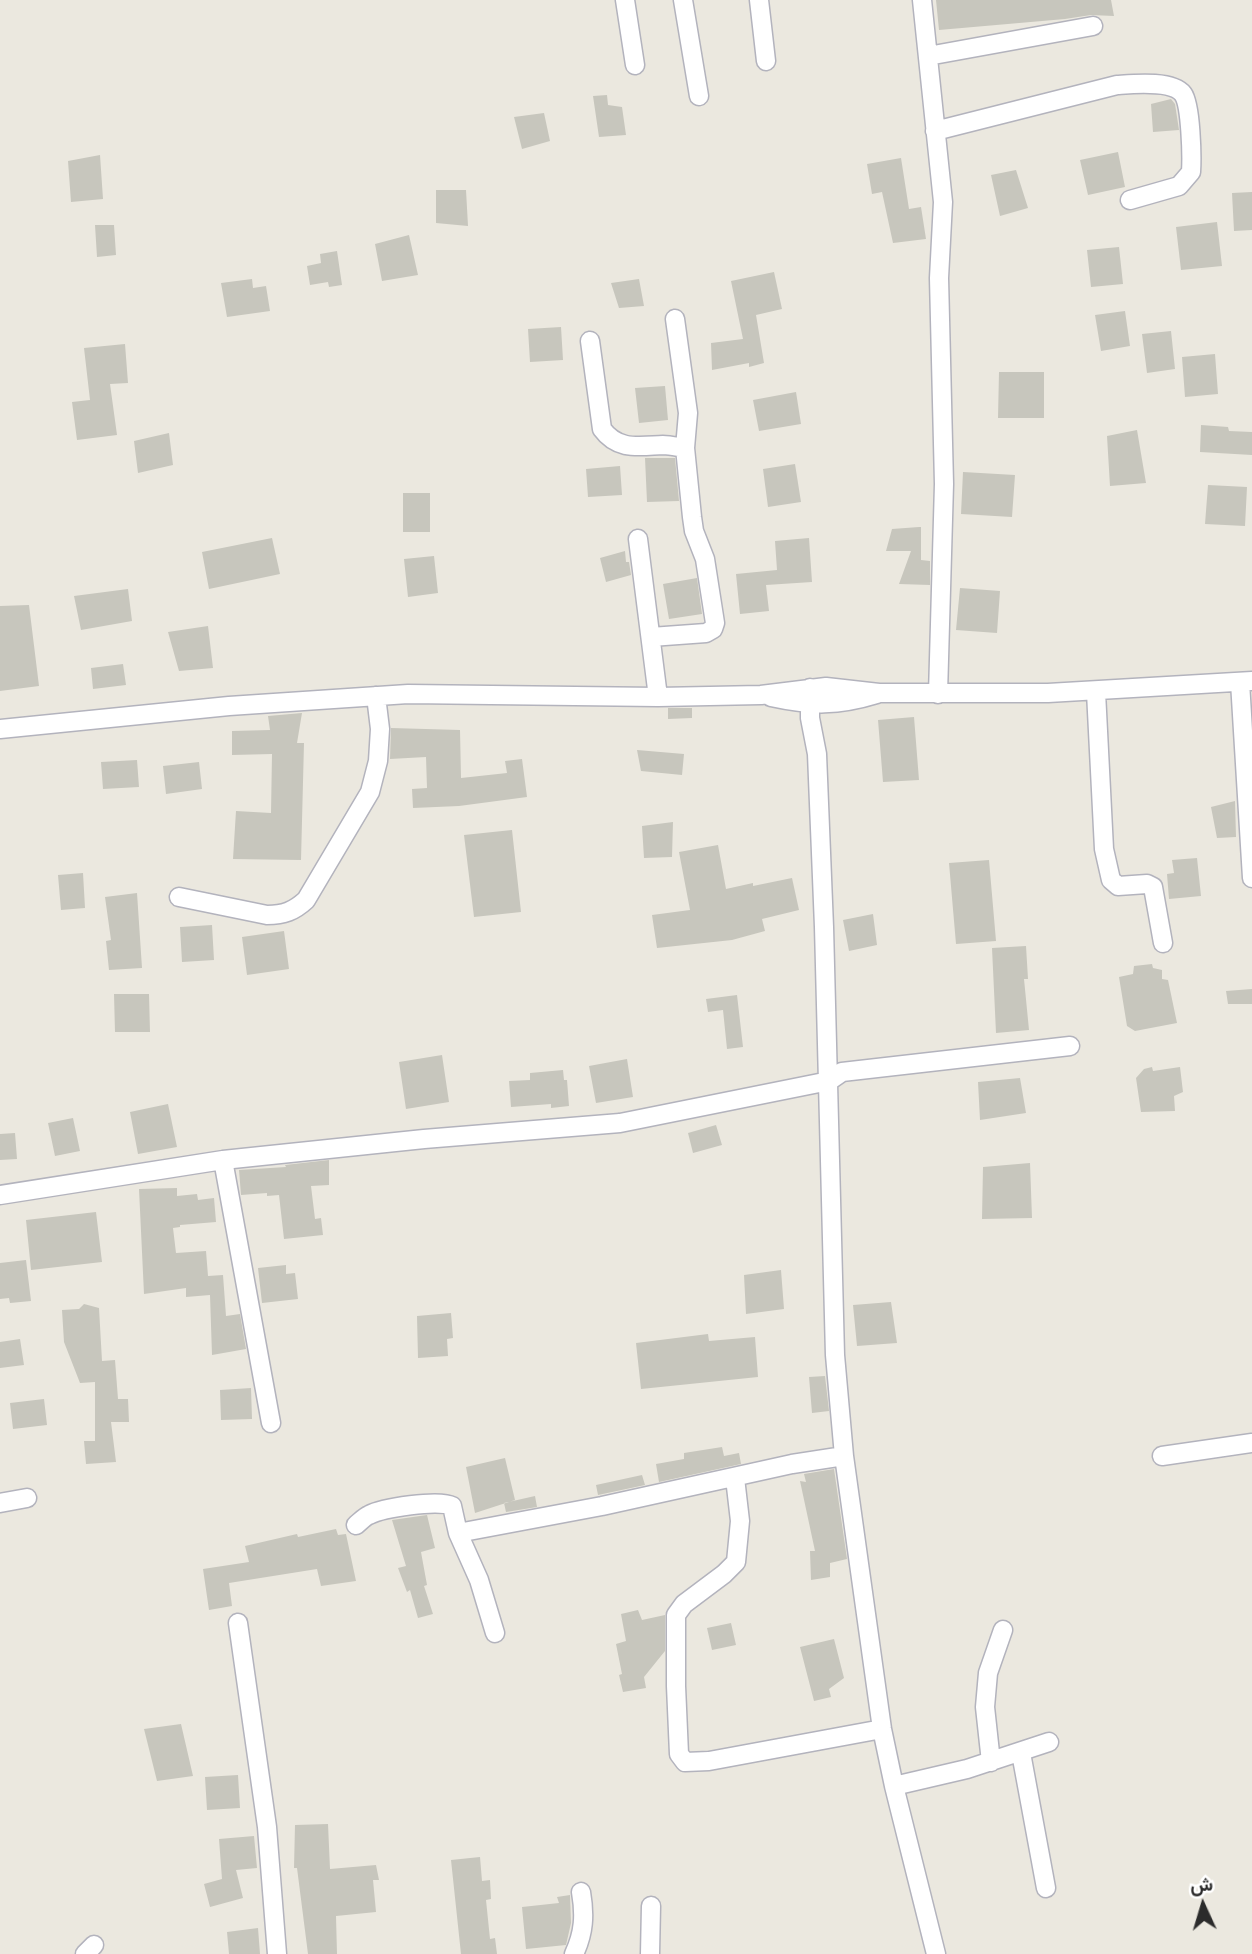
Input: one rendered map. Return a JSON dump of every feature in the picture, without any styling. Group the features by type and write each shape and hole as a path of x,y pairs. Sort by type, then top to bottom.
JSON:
{"street":[{"path":"625,0 635,65"},
{"path":"683,0 699,96"},
{"path":"759,0 766,61"},
{"path":"922,0 943,202 939,278 944,484 937,694"},
{"path":"928,56 1093,26"},
{"path":"935,131 1117,85 1140,84 1173,88 1182,93 1186,101 1191,139 1191,172 1179,186 1130,200"},
{"path":"652,637 706,633 713,629 715,623 705,559 694,531 685,448 688,413 675,319"},
{"path":"590,341 602,429 609,439 623,446 665,445 685,448"},
{"path":"638,539 658,697"},
{"path":"0,729 229,706 408,694 818,696 852,702 880,693 1096,692 1246,682 1252,878"},
{"path":"1096,692 1107,871 1118,886 1147,884 1153,887 1163,943"},
{"path":"179,897 267,915 281,915 295,910 306,900 370,792 378,761 380,729 376,696"},
{"path":"818,696 817,754 829,1081 835,1355 844,1456 882,1729 936,1954"},
{"path":"0,1195 223,1160 424,1139 620,1123 829,1081 842,1072 1070,1046"},
{"path":"223,1160 271,1423"},
{"path":"1162,1456 1252,1443"},
{"path":"458,1533 735,1478 792,1464 844,1456"},
{"path":"735,1478 740,1512 736,1562 684,1604 676,1615 679,1754 685,1762 709,1761 882,1729"},
{"path":"0,1503 27,1498"},
{"path":"356,1525 371,1514 425,1503 446,1503 452,1506 458,1533 479,1580 495,1633"},
{"path":"238,1623 267,1827 277,1954"},
{"path":"991,1762 985,1707 988,1673 1003,1630"},
{"path":"894,1786 991,1762 1049,1742"},
{"path":"1021,1753 1046,1888"},
{"path":"574,1954 580,1941 585,1914 581,1892"},
{"path":"650,1954 651,1906"}],"building":[{"path":"936,0 1111,0 1114,16 1091,15 939,30"},
{"path":"607,95 608,105 622,107 626,135 599,137 593,96"},
{"path":"1171,99 1175,104 1179,130 1153,132 1151,104"},
{"path":"544,113 550,141 522,149 514,117"},
{"path":"1118,152 1125,187 1088,195 1080,160"},
{"path":"100,155 103,199 71,202 68,161"},
{"path":"901,158 909,209 921,207 926,239 893,243 882,192 872,194 867,164"},
{"path":"1016,170 1028,208 1000,216 991,175"},
{"path":"436,190 466,190 468,226 436,223"},
{"path":"1252,192 1252,230 1234,231 1232,193"},
{"path":"1217,222 1222,266 1181,270 1176,227"},
{"path":"95,225 114,225 116,255 97,257"},
{"path":"409,235 418,275 382,281 375,244"},
{"path":"1119,247 1123,284 1091,287 1087,250"},
{"path":"337,251 342,285 329,287 328,282 310,285 307,266 321,263 320,254"},
{"path":"774,272 782,309 756,315 764,363 712,370 711,343 743,339 731,281"},
{"path":"252,279 253,288 266,286 270,311 227,317 221,283"},
{"path":"639,279 644,306 619,308 611,283"},
{"path":"1125,311 1130,346 1101,351 1095,315"},
{"path":"561,327 563,360 530,362 528,329"},
{"path":"1171,331 1175,369 1147,373 1142,334"},
{"path":"125,344 128,383 110,384 117,435 77,440 72,402 90,400 84,348"},
{"path":"1215,354 1218,394 1185,397 1182,357"},
{"path":"999,372 1044,372 1044,418 998,418"},
{"path":"665,386 668,420 639,423 635,388"},
{"path":"796,392 801,424 759,431 753,400"},
{"path":"1201,425 1228,427 1229,431 1252,432 1252,455 1200,452"},
{"path":"1137,430 1146,483 1110,486 1107,436"},
{"path":"169,433 173,465 138,473 134,441"},
{"path":"645,458 675,458 679,501 647,502"},
{"path":"795,464 801,502 768,507 763,469"},
{"path":"620,466 622,495 588,497 586,469"},
{"path":"963,472 1015,475 1012,517 961,514"},
{"path":"1208,485 1247,487 1245,526 1205,524"},
{"path":"403,493 430,493 430,532 403,532"},
{"path":"921,527 921,560 930,561 930,585 899,584 911,551 886,551 892,529"},
{"path":"272,538 280,574 209,589 202,552"},
{"path":"809,538 812,582 766,585 769,611 740,614 736,574 777,570 775,541"},
{"path":"625,551 631,575 606,582 600,558"},
{"path":"434,556 438,593 408,597 404,559"},
{"path":"697,578 702,614 669,619 663,584"},
{"path":"960,588 1000,591 997,633 956,630"},
{"path":"128,589 132,621 81,630 74,596"},
{"path":"29,605 39,686 0,691 0,606"},
{"path":"208,626 213,668 179,671 168,632"},
{"path":"123,664 126,685 93,689 91,668"},
{"path":"668,708 692,708 692,718 668,719"},
{"path":"302,713 297,743 304,743 301,860 233,859 236,811 271,813 272,754 232,755 232,731 270,730 268,716"},
{"path":"914,717 919,780 883,782 878,720"},
{"path":"391,728 460,730 461,778 507,773 505,761 522,759 527,797 459,806 413,808 412,789 427,788 426,757 390,759"},
{"path":"637,750 684,754 682,775 641,771"},
{"path":"137,760 139,787 103,789 101,762"},
{"path":"199,762 202,789 166,794 163,766"},
{"path":"1235,801 1236,837 1217,838 1211,807"},
{"path":"673,822 672,857 644,858 642,826"},
{"path":"512,830 521,912 474,917 464,835"},
{"path":"718,845 726,889 792,878 799,910 762,919 765,931 732,940 657,948 652,915 690,910 679,852"},
{"path":"1197,858 1201,896 1169,899 1167,874 1174,873 1172,860"},
{"path":"989,860 996,941 956,944 949,863"},
{"path":"83,873 85,908 61,910 58,875"},
{"path":"137,893 142,968 109,970 106,941 111,940 105,897"},
{"path":"873,914 877,945 849,951 843,920"},
{"path":"212,925 214,960 182,962 180,927"},
{"path":"284,931 289,969 247,975 242,937"},
{"path":"1026,946 1028,979 1024,979 1029,1030 996,1033 992,948"},
{"path":"1152,964 1153,968 1162,970 1162,979 1168,980 1177,1023 1135,1031 1127,1026 1119,977 1133,974 1134,966"},
{"path":"1252,989 1252,1004 1228,1004 1226,991"},
{"path":"114,994 149,994 150,1032 115,1032"},
{"path":"737,995 743,1047 727,1049 723,1010 708,1012 706,999"},
{"path":"442,1055 449,1102 406,1109 399,1062"},
{"path":"627,1059 633,1097 596,1103 589,1066"},
{"path":"1152,1067 1153,1071 1180,1067 1183,1092 1174,1096 1175,1111 1141,1112 1136,1078 1144,1069"},
{"path":"563,1070 564,1080 567,1080 569,1106 551,1108 551,1104 511,1107 509,1081 530,1080 530,1073"},
{"path":"1020,1078 1026,1113 980,1120 978,1082"},
{"path":"168,1104 177,1147 138,1154 130,1112"},
{"path":"73,1118 80,1151 55,1156 48,1123"},
{"path":"716,1125 722,1145 693,1153 688,1133"},
{"path":"15,1133 17,1159 0,1160 0,1134"},
{"path":"329,1160 329,1185 311,1186 315,1219 321,1218 323,1235 284,1239 279,1195 241,1195 239,1170 286,1167 285,1165"},
{"path":"1030,1163 1032,1218 982,1219 983,1167"},
{"path":"177,1188 177,1196 197,1194 198,1200 214,1198 216,1222 173,1228 176,1253 206,1251 208,1276 223,1275 226,1316 240,1314 246,1349 212,1355 210,1295 186,1297 186,1288 144,1294 139,1189"},
{"path":"96,1212 102,1262 31,1270 26,1220"},
{"path":"26,1260 31,1301 10,1303 9,1298 0,1299 0,1263"},
{"path":"286,1265 286,1274 295,1273 298,1299 262,1303 258,1268"},
{"path":"781,1270 784,1309 746,1314 744,1275"},
{"path":"891,1302 897,1343 857,1346 853,1305"},
{"path":"84,1304 99,1308 102,1361 115,1360 118,1399 128,1399 129,1422 111,1422 116,1462 86,1464 84,1441 95,1441 95,1382 80,1383 64,1342 62,1310 79,1309"},
{"path":"451,1313 453,1338 447,1339 448,1356 418,1358 417,1316"},
{"path":"708,1334 709,1341 755,1337 758,1377 641,1389 636,1343"},
{"path":"20,1339 24,1365 0,1368 0,1342"},
{"path":"825,1376 829,1411 812,1413 809,1377"},
{"path":"251,1388 252,1419 221,1420 220,1390"},
{"path":"44,1399 47,1425 13,1429 10,1403"},
{"path":"722,1447 724,1456 739,1453 741,1464 659,1482 656,1464 684,1459 684,1453"},
{"path":"505,1458 515,1500 475,1513 466,1467"},
{"path":"834,1469 847,1559 830,1563 830,1577 811,1580 810,1551 815,1551 800,1481 806,1482 804,1474"},
{"path":"642,1475 645,1485 598,1495 596,1485"},
{"path":"535,1496 537,1507 506,1512 504,1503"},
{"path":"427,1515 435,1548 421,1552 427,1585 424,1586 433,1614 418,1618 410,1590 407,1592 398,1568 406,1566 392,1520"},
{"path":"336,1529 338,1535 346,1534 356,1581 321,1586 317,1569 229,1583 232,1606 209,1610 203,1569 249,1562 245,1546 297,1534 298,1537"},
{"path":"638,1610 642,1620 665,1615 665,1651 644,1677 646,1688 623,1692 616,1644 626,1641 621,1614"},
{"path":"731,1623 736,1645 712,1650 707,1628"},
{"path":"834,1639 844,1678 829,1689 831,1697 814,1701 800,1647"},
{"path":"181,1724 193,1776 157,1781 144,1729"},
{"path":"238,1775 240,1808 207,1810 205,1777"},
{"path":"328,1824 330,1869 376,1865 379,1880 373,1880 376,1912 336,1916 337,1954 308,1954 297,1868 294,1868 295,1825"},
{"path":"254,1836 257,1868 236,1870 243,1898 210,1907 204,1884 222,1879 219,1839"},
{"path":"480,1857 482,1881 490,1880 491,1899 486,1900 490,1939 495,1938 497,1954 461,1954 451,1860"},
{"path":"570,1895 571,1923 566,1945 526,1949 522,1907 559,1903 557,1897"},
{"path":"258,1928 260,1954 229,1954 227,1932"}]}
